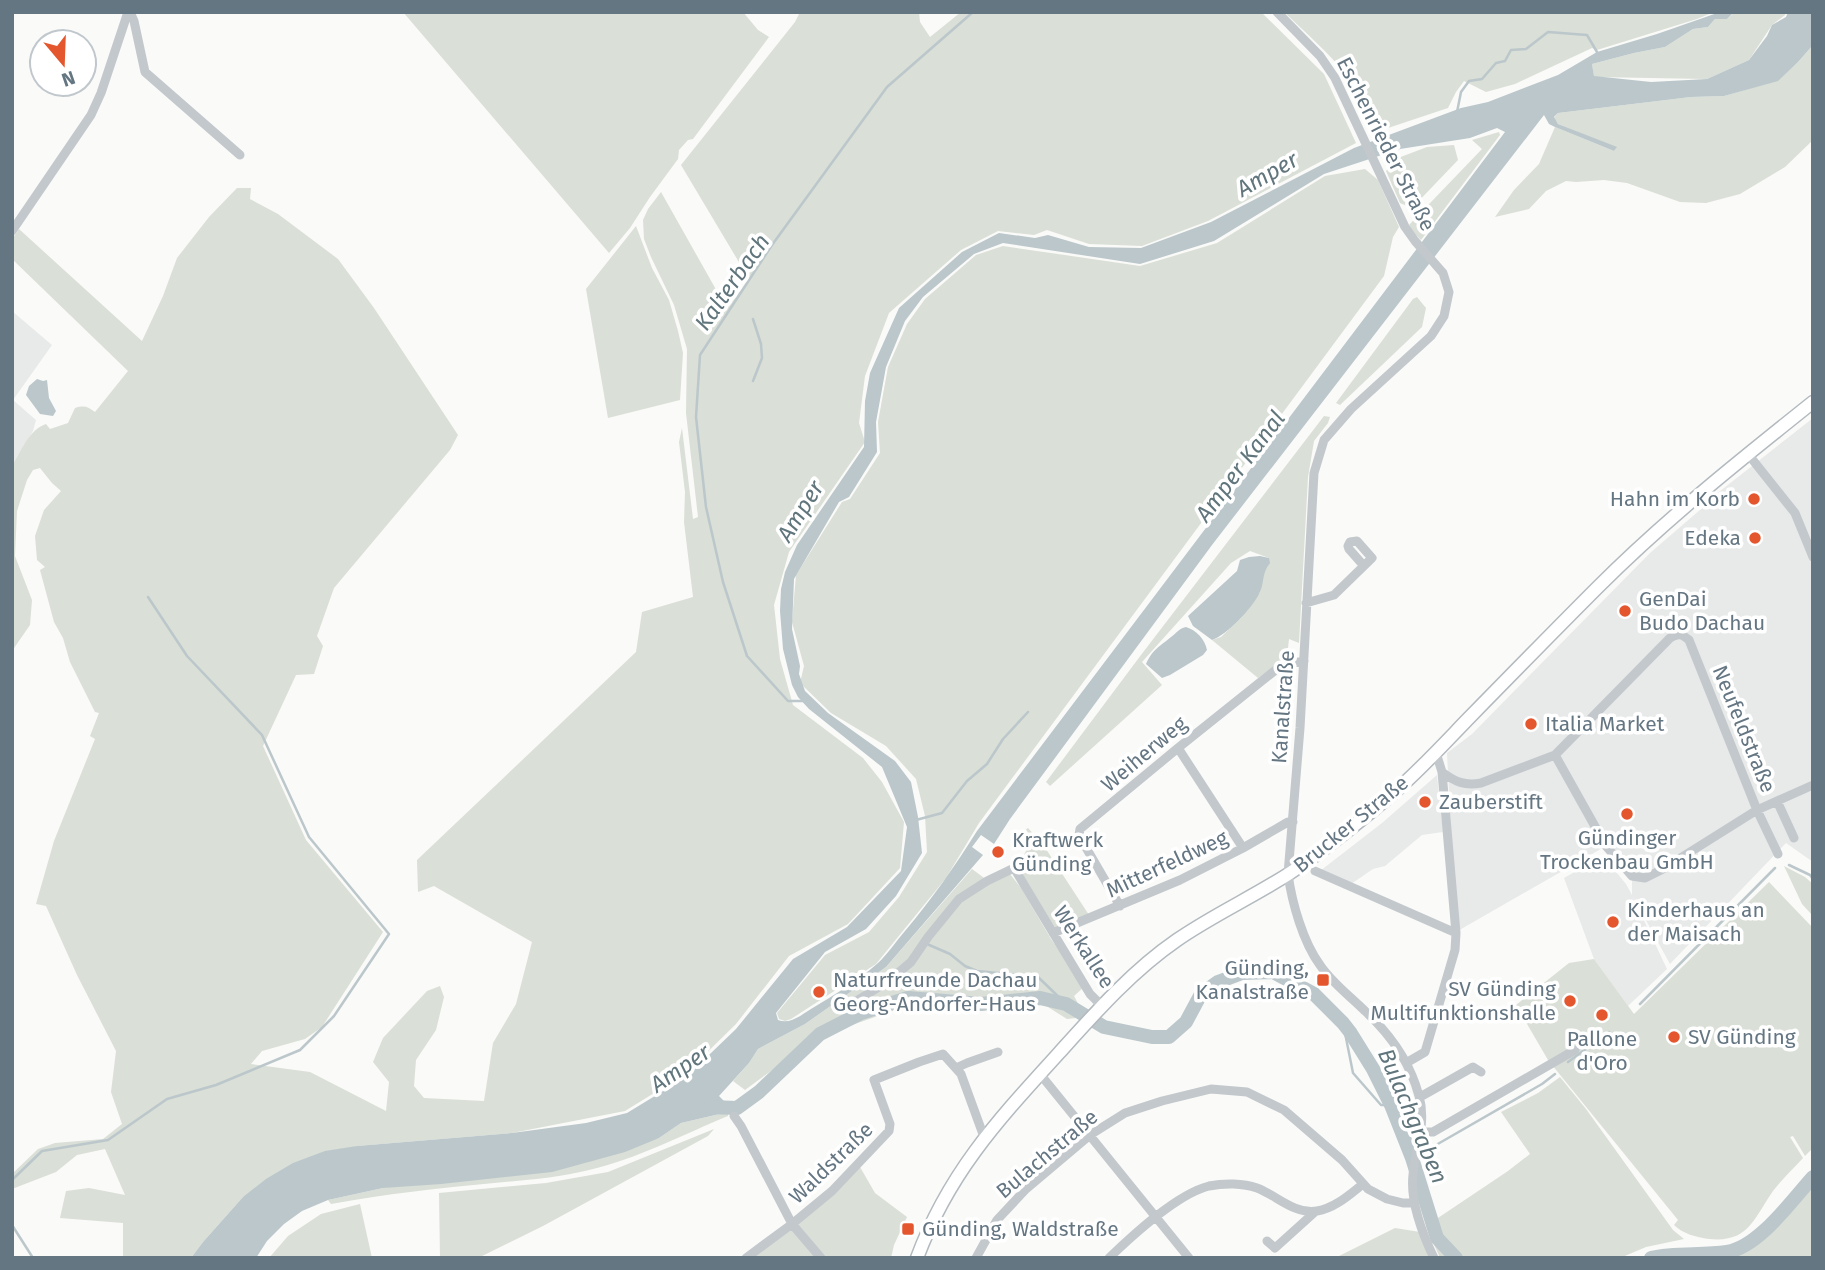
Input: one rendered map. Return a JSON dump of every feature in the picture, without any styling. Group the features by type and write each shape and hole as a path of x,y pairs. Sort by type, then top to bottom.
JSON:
{"main road":[{"name":"Brucker Straße","path":"917,1258 929,1225 984,1137 1094,1014 1140,969 1177,939 1288,874 1378,806 1434,754 1634,553 1748,454 1813,402"}],"street":[{"path":"129,12 134,22 145,72 240,155"},
{"path":"12,231 91,115 129,12"},
{"name":"Eschenrieder Straße","path":"1277,12 1320,56 1335,78 1405,227 1443,273 1449,292 1444,316 1431,336 1351,409 1324,440 1314,473 1310,542"},
{"path":"1748,454 1795,513 1813,557"},
{"name":"Kanalstraße","path":"1310,542 1288,874 1290,888 1297,913 1319,964 1392,1039 1406,1063 1420,1097"},
{"path":"1306,603 1334,595 1364,566"},
{"name":"Neufeldstraße","path":"1442,772 1454,781 1471,785 1556,755 1670,638 1675,634 1682,634 1689,640 1757,810"},
{"name":"Weiherweg","path":"1120,906 1081,839 1080,829 1283,664 1304,661"},
{"path":"1178,748 1243,848"},
{"path":"1406,1063 1425,1052 1455,950 1456,933 1442,772 1434,754"},
{"path":"1556,755 1606,846 1632,876 1645,878 1757,810 1813,785"},
{"path":"1777,801 1794,838"},
{"path":"1757,810 1778,854"},
{"name":"Mitterfeldweg","path":"1053,933 1180,880 1288,822 1293,822"},
{"name":"Werkallee","path":"858,1000 890,980 911,962 959,899 1014,868 1090,994 1094,1014"},
{"path":"1315,871 1456,933"},
{"path":"1421,1132 1433,1132 1575,1050"},
{"path":"984,1137 961,1074 956,1068 998,1052"},
{"name":"Waldstraße","path":"746,1258 832,1191 889,1131 890,1124 874,1080 938,1054 947,1056 956,1068"},
{"path":"1434,1258 1414,1203 1413,1175 1422,1115 1420,1097 1473,1067 1481,1072"},
{"path":"1040,1074 1189,1258"},
{"name":"Bulachstraße","path":"975,1258 997,1220 1026,1189 1090,1135 1125,1114 1162,1101 1211,1089 1242,1091 1284,1111 1342,1160 1368,1189 1387,1199 1414,1203"},
{"name":"Waldstraße","path":"733,1116 741,1126 792,1224 821,1258"},
{"path":"1109,1258 1184,1197 1209,1186 1234,1184 1255,1187 1296,1208 1315,1211"},
{"path":"1267,1241 1275,1248 1315,1211 1340,1202 1363,1184"}],"shaded area":[{"path":"403,12 743,12 758,30 769,37 693,139 688,140 679,150 678,159 630,228 609,253"},
{"path":"800,12 919,12 920,22 930,37 961,12 1261,12 1324,74 1356,143 1208,221 1142,246 1089,244 1047,230 1034,235 998,231 961,250 889,313 865,376 859,423 865,442 789,552 774,605 780,659 793,705 863,758 882,782 904,822 900,868 848,924 789,956 736,1024 685,1074 625,1111 512,1133 357,1146 243,1197 191,1258 123,1258 123,1223 60,1218 66,1191 89,1188 125,1195 105,1149 77,1155 56,1172 12,1189 12,1174 38,1149 55,1143 103,1139 122,1124 111,1092 116,1051 46,906 36,904 54,841 95,739 90,736 99,713 95,712 70,662 63,638 54,622 40,570 45,567 37,560 35,536 44,510 61,491 40,468 33,470 27,480 17,511 15,556 32,600 30,625 12,651 12,462 40,427 46,424 50,429 68,423 75,408 86,407 95,412 128,371 12,259 12,239 19,229 142,341 177,258 209,217 237,188 251,188 250,199 278,214 338,259 374,308 458,435 450,450 334,588 317,636 323,646 314,674 296,675 263,746 306,840 383,932 322,1027 305,1039 262,1051 251,1064 310,1072 386,1111 389,1082 373,1062 383,1038 427,991 440,986 444,997 436,1030 416,1060 414,1086 424,1098 484,1101 493,1043 516,1004 532,942 434,886 418,892 417,860 636,652 642,612 693,597 684,522 685,492 679,442 682,428 693,519 698,517 686,413 687,349 674,305 644,239 643,220 661,192 727,309 749,279 681,165 795,22"},
{"path":"1284,12 1714,12 1597,50 1592,48 1515,84 1486,92 1464,81 1448,108 1379,131 1372,113 1351,81 1326,52"},
{"path":"1720,12 1734,12 1727,19 1715,19 1708,27 1693,29 1665,47 1592,64 1594,76 1651,82 1707,79 1749,60 1772,25 1786,17 1788,12 1813,12 1813,45 1778,81 1724,96 1691,97 1558,113 1554,117 1558,124 1617,147 1614,151 1549,124 1544,115 1212,545 994,844 981,835 972,847 983,855 886,967 805,1024 758,1049 719,1096 729,1106 728,1112 681,1123 659,1138 625,1152 552,1172 383,1188 328,1200 302,1211 284,1224 267,1241 256,1258 191,1258 243,1197 293,1163 325,1151 512,1133 586,1123 627,1113 686,1077 736,1029 793,959 847,927 901,871 907,827 882,767 809,709 792,685 783,649 781,589 797,545 864,447 865,401 870,373 899,308 962,252 999,233 1035,238 1048,235 1089,247 1141,248 1211,222 1354,148 1558,75 1597,52","holes":["1497,128 1505,132 977,831 934,895 889,952 846,988 791,1020 778,1020 776,1013 825,952 866,929 896,896 922,853 911,782 895,761 828,713 805,691 799,674 800,666 792,629 794,579 839,502 849,497 877,452 876,422 886,367 905,321 923,297 974,254 1003,243 1140,264 1214,241 1324,174 1400,149 1470,138"]},
{"path":"1735,12 1786,12 1772,25 1749,60 1707,79 1594,77 1592,64 1665,47 1693,29 1708,27 1715,19 1727,19"},
{"path":"1813,45 1813,140 1785,167 1740,194 1706,203 1680,202 1627,183 1604,180 1566,181 1546,191 1529,209 1495,217 1514,190 1539,164 1555,127 1614,151 1616,148 1558,124 1554,118 1558,113 1691,97 1724,96 1778,80"},
{"path":"1499,132 1500,135 1421,240 1409,225 1482,149 1472,140"},
{"path":"1454,145 1458,160 1412,208 1400,203 1386,171 1398,158 1427,147"},
{"path":"1365,169 1378,180 1399,227 1393,237 1384,276 979,823 946,878 876,964 791,1019 779,1019 777,1013 825,955 869,932 899,897 927,852 925,816 916,779 886,746 831,713 800,683 804,666 792,622 796,575 842,502 850,499 880,453 878,422 888,367 907,324 925,299 976,255 1003,246 1140,266 1217,243 1325,176"},
{"path":"636,226 652,268 669,300 678,331 683,353 680,400 608,418 586,289"},
{"path":"1417,297 1426,308 1422,327 1340,405 1336,403 1413,299"},
{"path":"12,311 52,345 13,400 36,420 33,431 13,463 12,462"},
{"path":"37,379 47,380 49,398 56,411 53,416 40,414 26,395 29,386"},
{"path":"1324,416 1330,417 1314,441 1308,477 1299,643 1289,639 1287,657 1258,678 1212,640 1221,637 1241,618 1260,592 1269,558 1250,551 1231,563 1142,662 1162,685 1050,786 1046,782"},
{"path":"1813,418 1813,862 1786,843 1670,964 1632,895 1632,876 1606,846 1456,932 1447,753 1472,734 1650,553 1710,499"},
{"path":"1260,556 1269,558 1270,563 1259,594 1238,620 1225,633 1212,640 1193,626 1188,616 1237,571 1240,560"},
{"path":"1186,627 1200,636 1207,650 1203,655 1162,678 1146,664 1157,649"},
{"path":"1437,775 1443,832 1422,835 1385,866 1373,869 1351,884 1320,871 1382,823"},
{"path":"1028,828 1044,846 1089,915 1056,929 1018,867 1026,851 1020,834"},
{"name":"Kinderhaus an der Maisach","path":"1603,856 1632,895 1667,969 1628,1006 1594,959 1564,878"},
{"path":"1784,866 1813,884 1813,916 1802,904"},
{"path":"972,869 991,883 1010,874 1021,888 1051,939 1085,986 1074,996 1082,1011 1076,1018 1067,1019 1040,1002 984,1009 912,1004 835,1031 797,1052 745,1090 733,1081 758,1049 805,1024 886,967"},
{"name":"SV Günding","path":"1769,882 1813,928 1813,1148 1805,1156 1793,1136 1790,1137 1803,1158 1776,1187 1749,1227 1733,1237 1709,1239 1686,1233 1674,1225 1678,1220 1548,1060 1516,1005 1569,963 1594,959 1634,1014"},
{"path":"1560,1077 1673,1230 1684,1239 1646,1247 1620,1258 1440,1258 1426,1226 1530,1154 1501,1112 1538,1093"},
{"path":"728,1112 728,1116 642,1153 577,1173 331,1204 328,1200 659,1138 681,1123"},
{"path":"714,1129 708,1136 543,1226 478,1258 440,1258 439,1193 546,1183 608,1172"},
{"path":"860,1167 875,1193 907,1217 891,1258 750,1258"},
{"path":"1813,1186 1813,1258 1734,1258 1767,1235"},
{"path":"360,1204 372,1258 269,1258 288,1236 321,1214"},
{"path":"1395,1228 1420,1232 1429,1258 1335,1258"}],"waterway":[{"name":"Kalterbach","path":"804,701 788,701 747,656 723,582 706,507 696,417 700,355 772,245 887,87 973,12"},
{"path":"1457,112 1461,92 1469,81 1482,79 1496,63 1505,61 1511,50 1526,49 1548,32 1587,35 1597,52"},
{"path":"753,319 761,344 762,358 753,381"},
{"path":"12,1180 42,1151 108,1140 167,1099 216,1085 300,1050 334,1016 389,934 309,837 262,735 187,656 148,597"},
{"path":"916,820 942,813 967,781 987,764 1003,739 1028,712"},
{"path":"1789,865 1813,879"},
{"path":"1640,1004 1775,868"},
{"name":"Bulachgraben","path":"927,944 950,954 965,966 977,971 1038,977 1066,1004"},
{"name":"Bulachgraben","path":"710,1107 737,1108 759,1092 820,1034 861,1013 908,998 981,1004 1040,998 1066,1004 1104,1027 1152,1037 1169,1037 1186,1022 1201,994 1218,982 1242,973 1273,972 1314,994 1350,1032 1391,1105 1412,1158 1437,1238 1456,1258"},
{"path":"1343,1023 1353,1073 1381,1105 1391,1105"},
{"path":"1568,1062 1609,1032"},
{"path":"1436,1145 1555,1074"},
{"path":"1651,1258 1727,1252 1739,1248 1763,1232 1813,1177"},
{"path":"12,1225 33,1258"}],"place":[{"name":"Hahn im Korb","path":"1754,499"},
{"name":"Edeka","path":"1755,538"},
{"name":"GenDai Budo Dachau","path":"1625,611"},
{"name":"Italia Market","path":"1531,724"},
{"name":"Zauberstift","path":"1425,802"},
{"name":"Gündinger Trockenbau GmbH","path":"1627,814"},
{"name":"Kraftwerk Günding","path":"998,852"},
{"name":"Kinderhaus an der Maisach","path":"1613,922"},
{"name":"Günding, Kanalstraße","path":"1323,980"},
{"name":"Naturfreunde Dachau Georg-Andorfer-Haus","path":"819,992"},
{"name":"SV Günding Multifunktionshalle","path":"1570,1001"},
{"name":"Pallone d'Oro","path":"1602,1015"},
{"name":"SV Günding","path":"1674,1037"},
{"name":"Günding, Waldstraße","path":"908,1229"}],"water label":[{"name":"Amper","path":"1267,174"},
{"name":"Amper Kanal","path":"1240,466"},
{"name":"Amper","path":"800,511"},
{"name":"Amper","path":"680,1068"}]}
